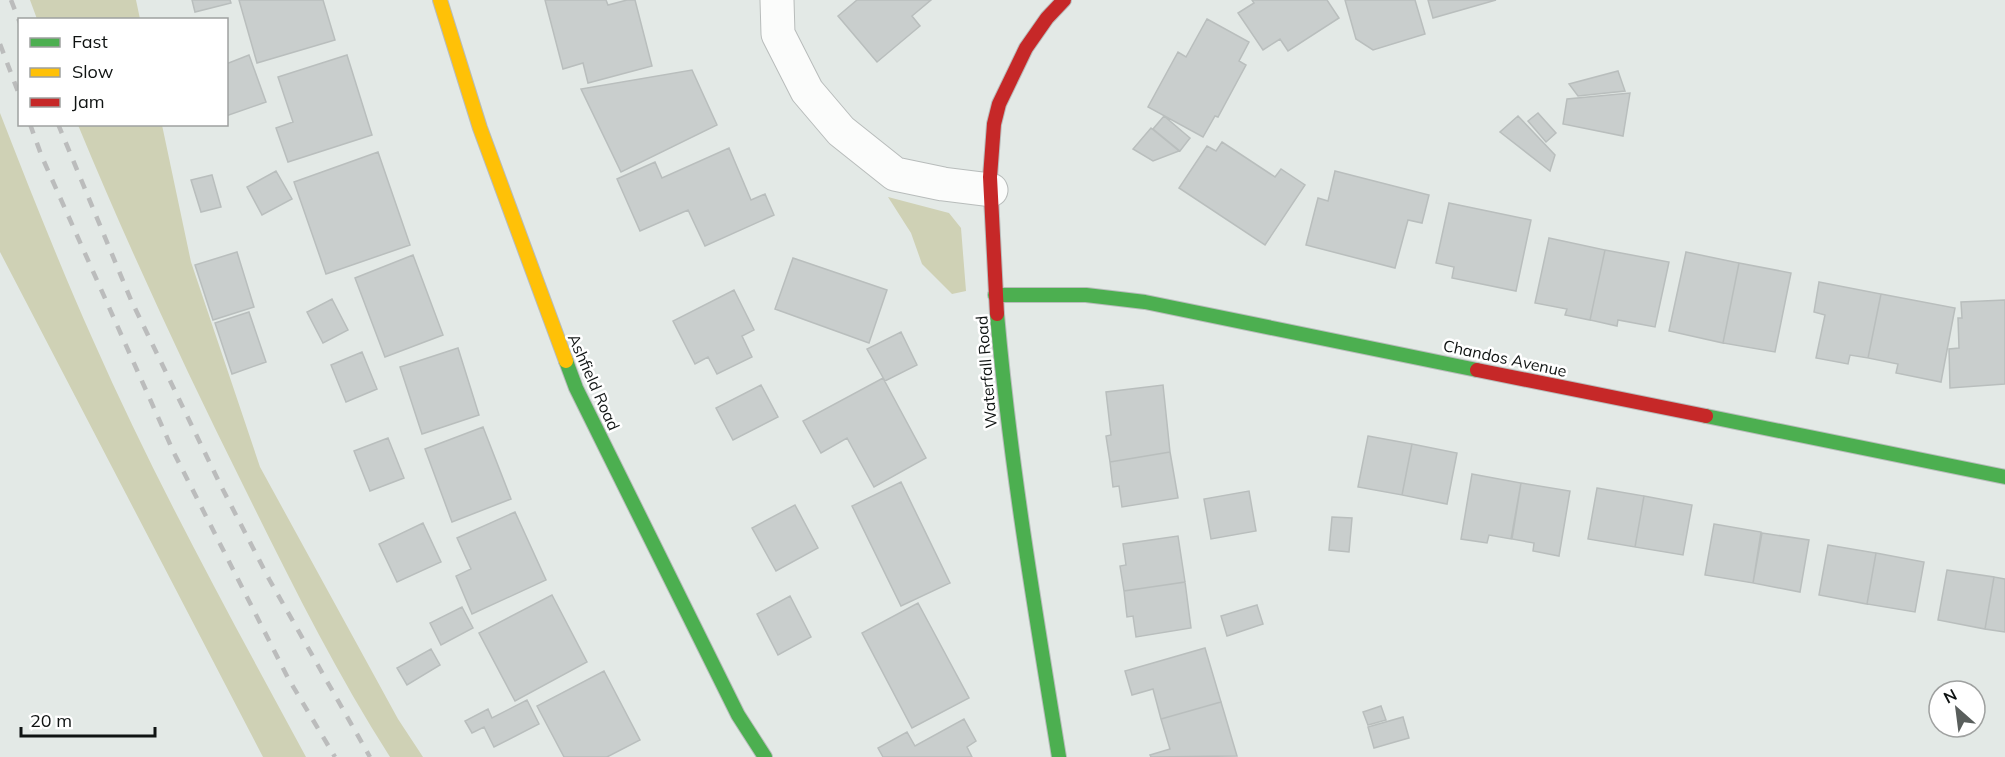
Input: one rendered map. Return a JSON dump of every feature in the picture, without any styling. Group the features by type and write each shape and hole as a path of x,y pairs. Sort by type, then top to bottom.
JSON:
{"street":[{"name":"Ashfield Road","path":"440,0 480,128 576,388 738,715 765,757"},
{"path":"777,0 778,34 807,91 841,131 896,174 943,184 991,190"},
{"name":"Waterfall Road","path":"1059,757 1010,450 995,295 991,190 993,141 999,107 1022,54 1048,15 1064,0"},
{"name":"Chandos Avenue","path":"995,295 1086,295 1145,302 2005,477"}],"green space":[{"path":"30,0 136,0 140,18 37,18"},
{"path":"0,113 57,256 142,446 195,551 306,757 263,757 0,252"},
{"path":"78,126 162,126 191,262 260,467 398,719 423,757 390,757 332,658 201,399"},
{"path":"888,197 949,213 961,228 966,291 952,294 922,264 911,233"}],"building":[{"path":"192,0 230,0 231,3 195,12"},
{"path":"239,0 323,0 335,40 257,63"},
{"path":"545,0 606,0 608,5 635,0 652,66 588,83 583,63 563,69"},
{"path":"857,0 931,0 912,16 920,26 877,62 838,16"},
{"path":"1252,0 1327,0 1339,18 1288,51 1280,39 1263,50 1238,13 1254,3"},
{"path":"1345,0 1415,0 1425,34 1373,50 1356,39"},
{"path":"1428,0 1496,0 1433,18"},
{"path":"1207,19 1249,42 1239,61 1246,65 1218,117 1215,116 1203,137 1148,107 1178,52 1186,57"},
{"path":"249,55 266,102 228,115 228,63"},
{"path":"347,55 372,135 288,162 276,128 293,122 278,77"},
{"path":"692,70 717,125 621,172 581,89"},
{"path":"1618,71 1625,91 1578,96 1569,84"},
{"path":"1630,93 1623,136 1563,124 1567,99"},
{"path":"1538,113 1556,133 1546,142 1528,121"},
{"path":"1164,116 1190,138 1180,151 1153,129"},
{"path":"1518,116 1555,155 1550,171 1500,132"},
{"path":"1151,128 1179,151 1153,161 1133,149"},
{"path":"1222,142 1275,177 1281,169 1305,185 1265,245 1179,188 1207,146 1216,151"},
{"path":"729,148 751,200 765,194 774,215 705,246 688,210 640,231 617,179 655,162 662,178"},
{"path":"378,152 410,245 326,274 294,182"},
{"path":"276,171 292,199 262,215 247,187"},
{"path":"1335,171 1429,195 1422,223 1408,220 1395,268 1306,245 1318,198 1328,201"},
{"path":"212,175 221,207 201,212 191,180"},
{"path":"1449,203 1531,220 1516,291 1452,278 1454,267 1436,263"},
{"path":"1549,238 1605,250 1590,320 1565,315 1567,309 1535,303"},
{"path":"1605,250 1669,262 1655,327 1618,320 1617,326 1590,320"},
{"path":"237,252 254,307 213,320 195,265"},
{"path":"1686,252 1739,263 1723,343 1669,331"},
{"path":"413,255 443,335 385,357 355,278"},
{"path":"793,258 887,290 869,343 775,309"},
{"path":"1739,263 1791,273 1775,352 1723,343"},
{"path":"1819,282 1881,294 1868,358 1850,355 1848,364 1816,358 1825,315 1814,312"},
{"path":"734,290 754,330 742,336 752,357 717,374 708,357 695,364 673,321"},
{"path":"1881,294 1955,308 1941,382 1896,373 1898,364 1868,358"},
{"path":"332,299 348,330 323,343 307,312"},
{"path":"2005,300 2005,384 1950,388 1949,349 1959,348 1958,318 1962,318 1961,302"},
{"path":"249,312 266,362 232,374 215,323"},
{"path":"901,332 917,365 885,381 867,349"},
{"path":"458,348 479,415 422,434 400,367"},
{"path":"362,352 377,389 346,402 331,365"},
{"path":"883,378 926,458 874,487 847,438 821,453 803,421"},
{"path":"761,385 778,417 733,440 716,408"},
{"path":"1163,385 1170,452 1110,462 1106,436 1111,435 1106,392"},
{"path":"483,427 511,499 452,522 425,449"},
{"path":"1368,436 1412,444 1402,495 1358,487"},
{"path":"388,438 404,478 370,491 354,451"},
{"path":"1412,444 1457,453 1447,504 1402,495"},
{"path":"1170,452 1178,498 1122,507 1119,486 1113,487 1110,462"},
{"path":"1472,474 1521,483 1511,539 1489,535 1487,543 1461,539"},
{"path":"901,482 950,583 901,606 852,506"},
{"path":"1521,483 1570,491 1559,556 1533,551 1534,543 1512,539"},
{"path":"1597,488 1644,496 1635,547 1588,539"},
{"path":"1249,491 1256,531 1211,539 1204,499"},
{"path":"1644,496 1692,505 1683,555 1635,547"},
{"path":"795,505 818,548 776,571 752,528"},
{"path":"515,512 546,580 472,614 456,576 471,569 457,538"},
{"path":"1332,517 1352,518 1349,552 1329,550"},
{"path":"423,523 441,562 397,582 379,544"},
{"path":"1714,524 1761,532 1753,583 1705,575"},
{"path":"1762,533 1809,540 1800,592 1753,583"},
{"path":"1178,536 1185,582 1124,591 1120,566 1126,565 1123,544"},
{"path":"1828,545 1876,553 1867,604 1819,595"},
{"path":"1876,553 1924,562 1915,612 1867,604"},
{"path":"1947,570 1994,577 1985,629 1938,620"},
{"path":"1994,577 2005,579 2005,632 1985,629"},
{"path":"1185,582 1191,628 1136,637 1133,616 1127,617 1124,591"},
{"path":"552,595 587,662 515,701 479,633"},
{"path":"790,596 811,637 778,655 757,614"},
{"path":"918,603 969,698 912,728 862,633"},
{"path":"1257,605 1263,624 1227,636 1221,616"},
{"path":"462,607 473,628 441,645 430,623"},
{"path":"1205,648 1221,702 1161,719 1153,689 1132,695 1125,671"},
{"path":"431,649 440,665 407,685 397,668"},
{"path":"604,671 640,740 607,757 564,757 537,706"},
{"path":"527,700 539,724 494,747 484,727 472,733 465,721 488,709 492,718"},
{"path":"1221,702 1237,756 1151,757 1150,755 1170,749 1161,719"},
{"path":"1381,706 1386,720 1368,725 1363,712"},
{"path":"1403,717 1409,738 1374,748 1368,727"},
{"path":"964,719 976,741 967,747 972,757 883,757 878,748 907,732 915,746"}],"railway":[{"path":"11,0 18,18"},
{"path":"0,44 18,92"},
{"path":"31,126 42,157 174,453 288,678 335,757"},
{"path":"59,126 131,300 220,484 269,579 370,757"}],"traffic: fast":[{"path":"995,295 1086,295 1145,302 1477,370"},
{"path":"997,314 1016,481 1059,757"},
{"path":"566,361 576,388 738,715 765,757"},
{"path":"1706,416 2005,477"}],"traffic: slow":[{"path":"440,0 480,128 566,361"}],"traffic: jam":[{"path":"997,314 990,177 994,124 999,104 1026,48 1047,18 1064,0"},
{"path":"1477,370 1706,416"}]}
